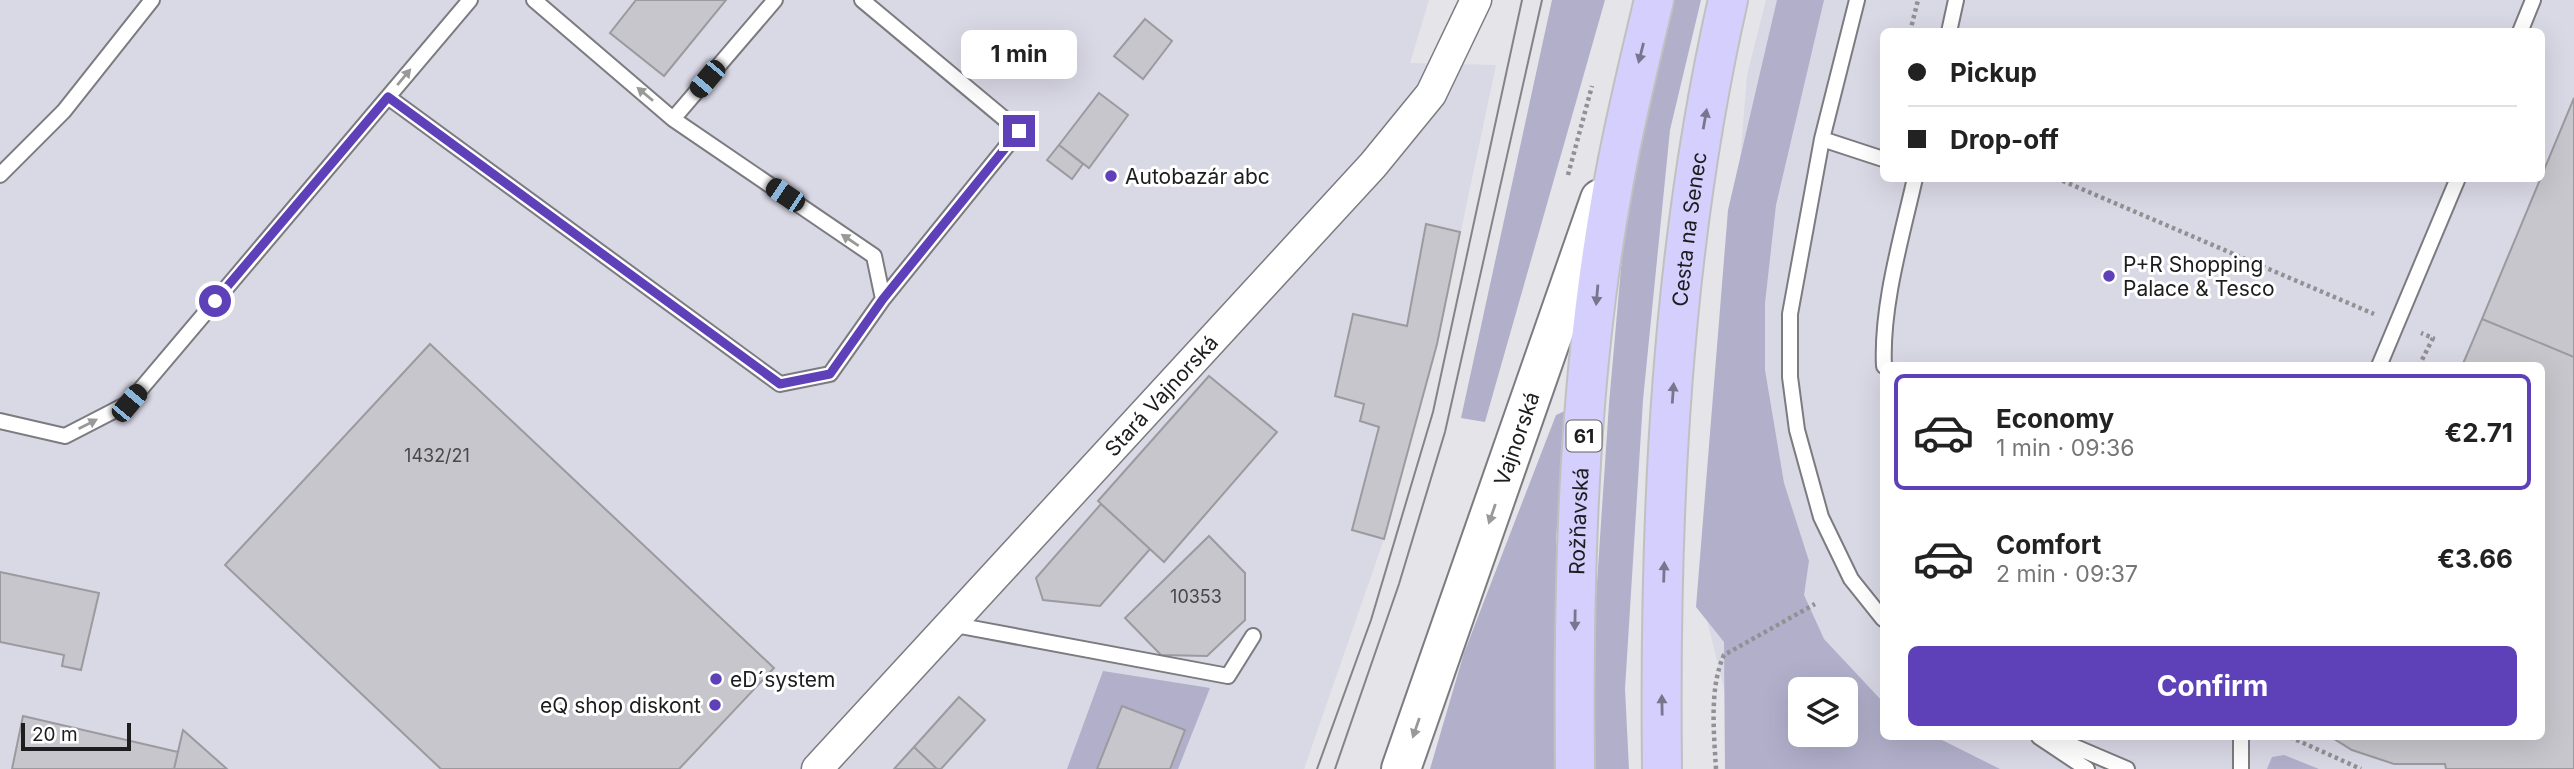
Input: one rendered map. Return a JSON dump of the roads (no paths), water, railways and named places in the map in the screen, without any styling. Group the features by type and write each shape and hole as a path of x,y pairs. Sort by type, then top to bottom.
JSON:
{"main road":[{"name":"61","path":"1628,107 1654,0"},
{"name":"Cesta na Senec","path":"1662,769 1661,640 1668,461 1677,331 1691,201 1728,0"},
{"name":"Vajnorská","path":"1401,769 1539,380 1628,107"},
{"name":"Rožňavská","path":"1575,769 1576,605 1583,452 1599,279 1628,107"}],"street":[{"name":"Stará Vajnorská","path":"817,769 1373,165 1430,94 1476,0"}],"lane":[{"path":"0,175 64,111 152,0"},
{"path":"0,421 65,436 129,403 470,0"},
{"path":"534,0 673,119 874,256 883,299"},
{"path":"673,119 775,0"},
{"path":"388,97 780,384 830,374 883,299 1019,131 862,0"},
{"path":"1857,0 1822,139 1790,314 1790,377 1797,430 1821,517 1851,579 1880,615"},
{"path":"1950,28 1956,0"},
{"path":"2522,28 2533,0"},
{"path":"1822,139 1880,158"},
{"path":"1884,362 1883,349 1898,254 1914,182"},
{"path":"2381,362 2456,182"},
{"path":"949,624 1228,676 1253,636"},
{"path":"2044,740 2087,769"},
{"path":"2059,740 2127,769"},
{"path":"2241,740 2241,769"}],"tram line":[{"path":"1317,769 1371,620 1433,412 1522,0"},
{"path":"1335,769 1399,584 1445,432 1542,0"}],"place":[{"name":"Autobazár abc","path":"1111,176"},
{"name":"P+R Shopping Palace & Tesco","path":"2109,276"},
{"name":"eD´system","path":"716,679"},
{"name":"eQ shop diskont","path":"715,705"}]}
